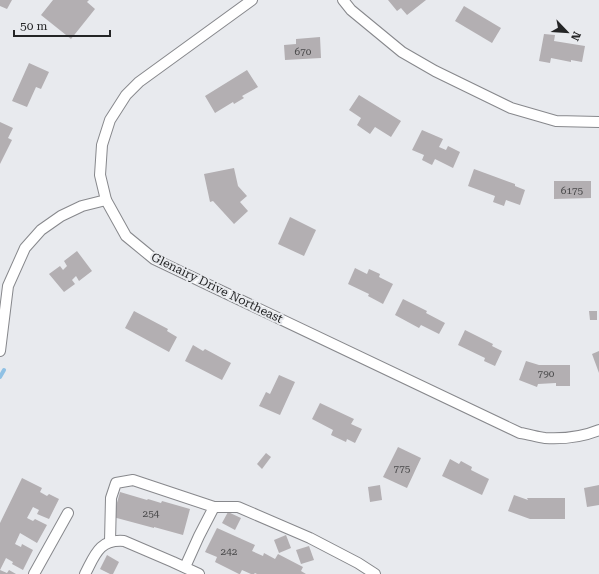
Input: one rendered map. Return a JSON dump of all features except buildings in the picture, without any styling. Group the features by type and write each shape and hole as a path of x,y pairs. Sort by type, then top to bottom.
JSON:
{"street":[{"name":"Glenairy Drive Northeast","path":"252,0 140,82 126,95 110,120 102,145 100,175 106,200 126,236 154,259 520,432 544,438 569,438 599,430"},
{"path":"343,0 351,10 402,52 435,71 511,108 556,121 599,122"},
{"path":"0,352 8,286 26,248 41,230 60,216 82,206 106,200"},
{"path":"110,542 111,498 116,483 133,480 214,507 238,508 310,538 358,563 375,574"},
{"path":"185,567 214,507"},
{"path":"34,574 68,513"},
{"path":"85,574 96,552 105,544 115,540 124,541 199,574"}],"waterway":[{"path":"0,377 4,370"}]}
